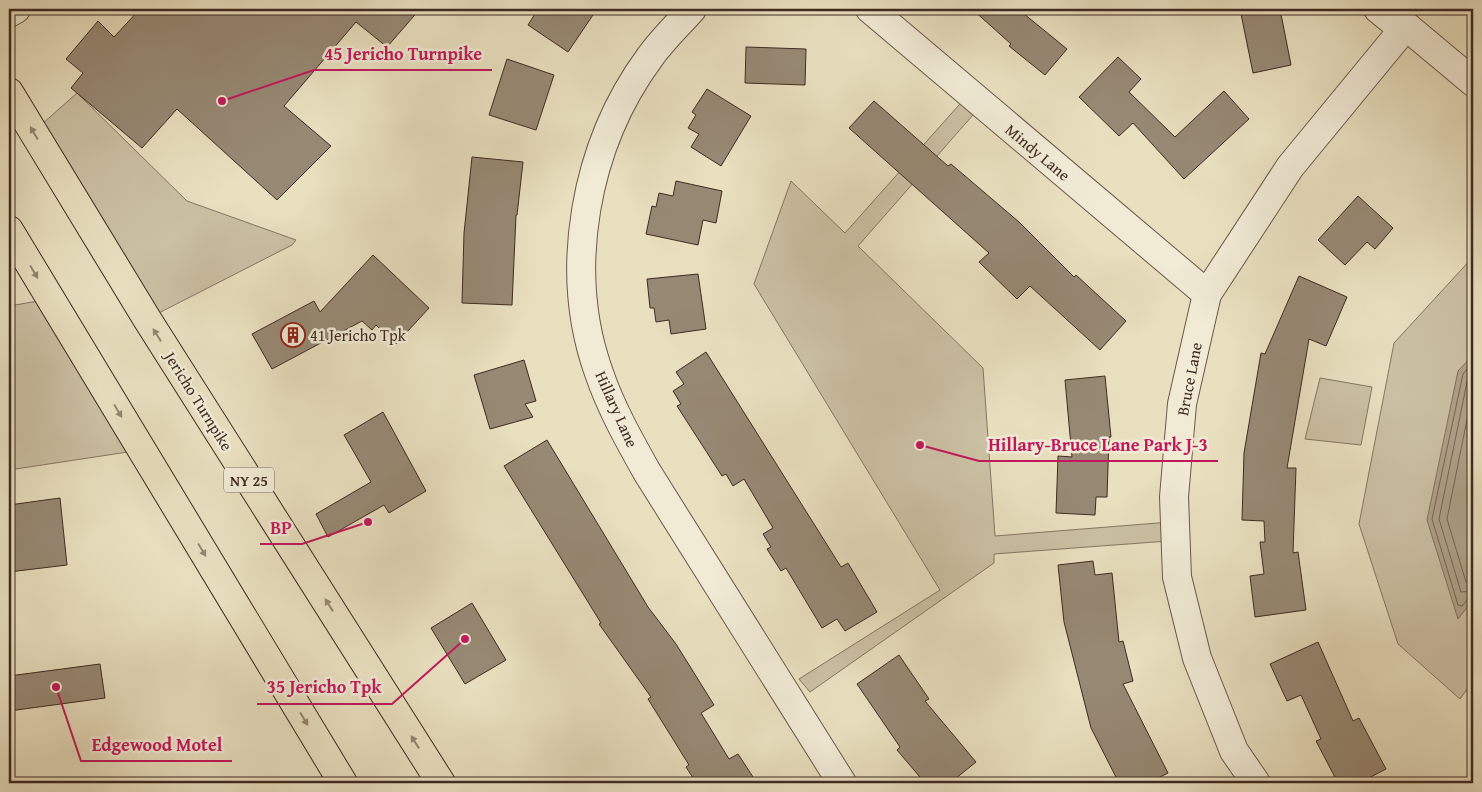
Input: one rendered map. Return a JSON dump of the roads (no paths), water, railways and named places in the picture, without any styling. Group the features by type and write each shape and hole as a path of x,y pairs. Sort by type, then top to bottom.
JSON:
{"main road":[{"name":"Jericho Turnpike","path":"9,92 147,320 441,783"},
{"path":"9,230 343,783"}],"street":[{"path":"9,12 16,9"},
{"name":"Hillary Lane","path":"692,9 650,56 630,88 603,145 588,193 581,267 586,321 599,372 618,420 647,472 842,783"},
{"name":"Mindy Lane","path":"870,9 1207,294"},
{"path":"1378,9 1395,23 1406,26 1473,82"},
{"name":"Bruce Lane","path":"1256,783 1234,750 1197,658 1177,577 1174,497 1182,404 1207,294 1290,167 1406,26"}],"water":[{"path":"1473,355 1473,600 1458,619 1427,520 1458,371"}],"place":[{"name":"45 Jericho Turnpike","path":"222,101"},
{"name":"41 Jericho Tpk","path":"293,335"},
{"name":"Hillary-Bruce Lane Park J-3","path":"920,445"},
{"name":"BP","path":"368,522"},
{"name":"35 Jericho Tpk","path":"465,639"},
{"name":"Edgewood Motel","path":"56,687"}]}
